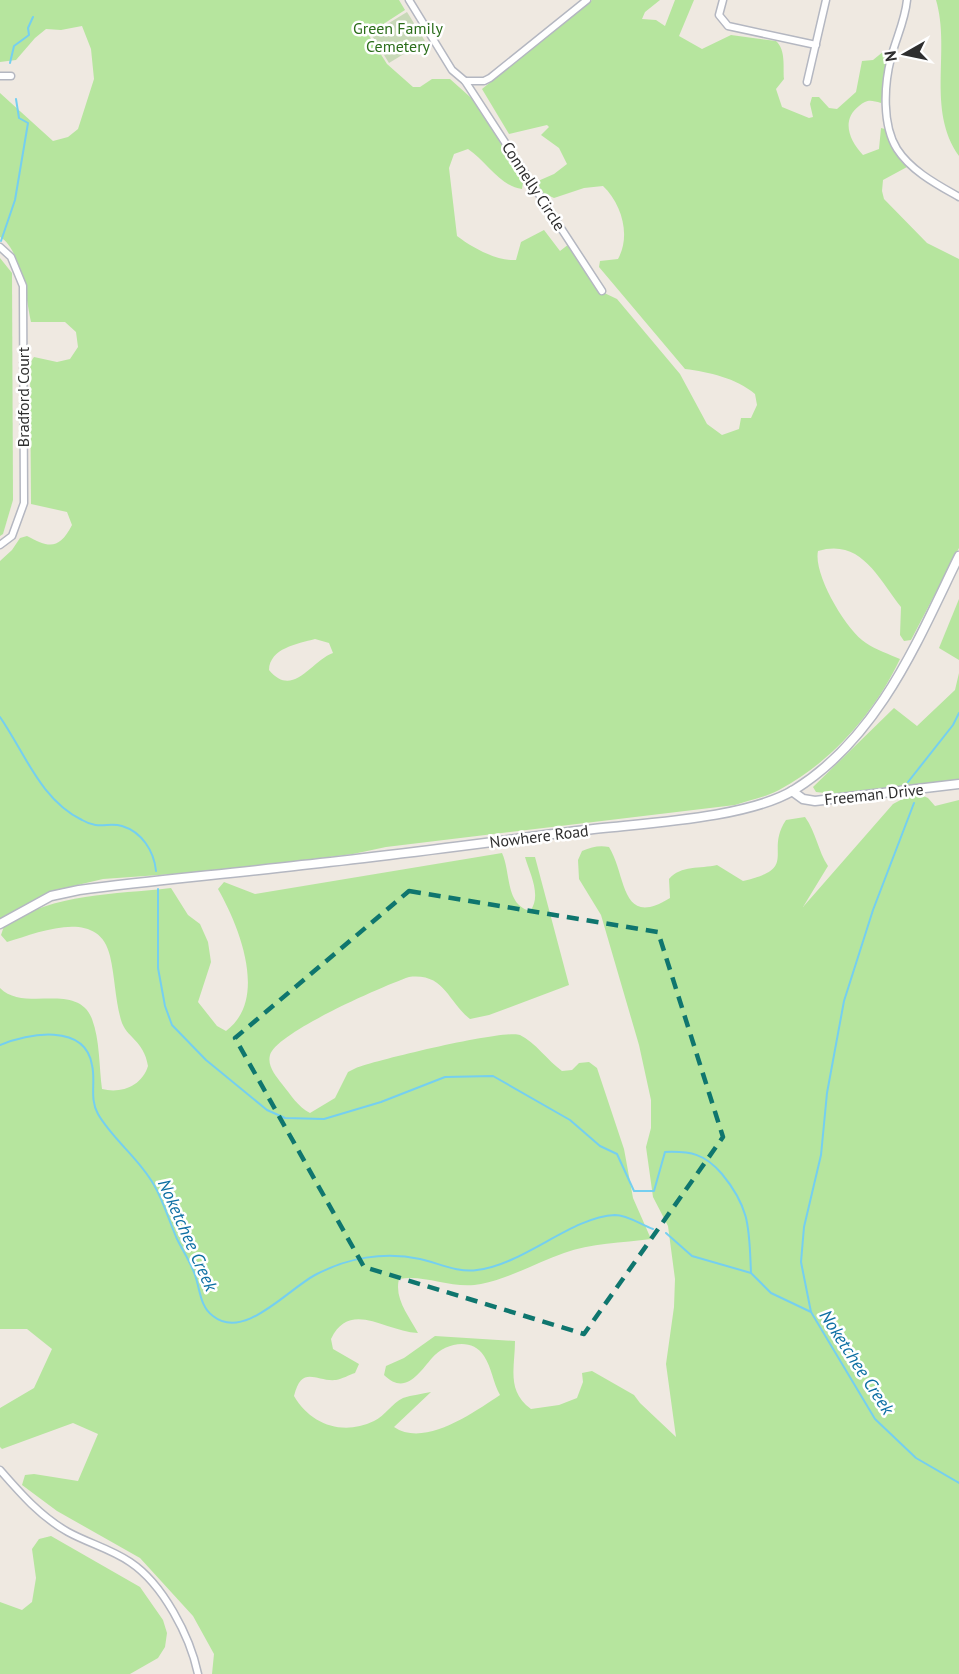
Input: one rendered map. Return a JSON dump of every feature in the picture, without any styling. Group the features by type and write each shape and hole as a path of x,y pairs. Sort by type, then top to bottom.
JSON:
{"street":[{"name":"Connelly Circle","path":"409,0 452,70 465,81 602,291"},
{"path":"465,81 484,81 490,78 587,0"},
{"path":"723,0 719,15 728,26 816,45"},
{"path":"807,82 826,0"},
{"path":"907,0 887,78 887,115 890,131 897,149 904,157 931,182 959,197"},
{"path":"0,76 11,76"},
{"name":"Bradford Court","path":"0,247 11,257 23,286 24,503 12,536 0,545"},
{"name":"Nowhere Road","path":"0,924 51,896 79,890 363,858 687,817 755,806 792,791 840,752 885,700 908,661 959,556"},
{"name":"Freeman Drive","path":"792,791 802,799 815,801 959,784"},
{"path":"0,1470 50,1520 68,1532 130,1562 144,1574 185,1633 193,1652 198,1674"}],"highlighted area":[{"path":"409,891 658,932 723,1137 584,1334 364,1267 235,1038"}],"green space":[{"path":"0,0 399,0 405,10 368,34 387,64 413,87 420,87 432,79 450,79 478,104 523,182 522,189 507,184 468,149 454,154 449,168 457,236 485,253 508,260 516,260 521,242 544,230 560,251 569,244 598,290 617,299 680,374 707,424 722,435 739,429 741,418 751,418 757,405 755,394 748,388 722,377 685,369 599,267 600,261 618,259 624,240 620,211 610,193 603,186 584,188 554,198 539,191 538,181 554,174 567,164 559,148 541,135 549,127 547,125 509,134 482,89 592,0 660,0 645,12 642,19 656,20 665,26 675,0 694,0 679,36 702,49 731,35 776,41 783,59 784,79 776,89 782,107 809,118 813,117 810,104 812,97 819,97 829,108 837,109 856,92 862,61 873,60 884,51 887,65 881,103 869,101 859,106 850,117 849,130 854,143 863,155 879,149 881,128 885,129 901,161 907,167 883,180 884,199 927,243 959,259 959,548 911,640 904,641 900,635 901,607 867,563 846,550 833,548 818,551 818,561 826,587 849,626 866,643 900,659 890,679 865,716 834,750 798,779 763,797 735,805 386,847 353,854 215,871 103,879 52,891 0,921 0,561 12,550 20,538 27,536 41,543 58,543 72,525 67,512 31,504 30,363 34,357 57,362 70,359 78,347 76,332 65,322 31,322 18,263 7,243 0,237 0,93 53,141 68,137 78,129 94,79 91,49 82,26 61,30 46,29 16,60 0,62","holes":["315,639 329,643 333,653 294,679 286,681 278,678 269,670 274,657 286,648"]},
{"path":"936,0 959,0 959,156 949,138 941,99 940,19"},
{"name":"Green Family Cemetery","path":"407,12 425,41 389,63 371,34"},
{"path":"0,258 12,273 13,500 3,534 0,536"},
{"path":"959,599 959,660 939,648"},
{"path":"959,673 959,780 853,796 816,792 813,787 894,708 917,726 955,690"},
{"path":"919,794 928,798 935,806 959,800 959,1674 212,1674 214,1654 193,1616 140,1558 57,1511 22,1485 25,1475 34,1474 78,1481 98,1434 73,1423 2,1449 0,1447 0,1408 34,1388 52,1349 27,1329 0,1329 0,988 10,995 22,998 63,999 85,1008 92,1019 97,1036 102,1089 116,1090 130,1087 141,1079 148,1066 143,1050 123,1026 117,1004 110,956 104,941 94,932 81,927 67,927 35,933 7,942 1,935 4,926 24,915 64,901 106,894 171,888 188,915 200,924 208,942 211,962 198,1002 217,1026 226,1031 239,1017 246,1001 248,982 241,942 218,889 224,882 255,894 502,853 516,902 522,908 530,911 535,892 525,857 535,857 569,985 489,1015 470,1019 438,984 430,979 409,977 332,1011 291,1034 277,1045 270,1055 271,1067 295,1100 310,1113 335,1098 348,1072 356,1068 413,1052 491,1036 520,1035 531,1042 562,1071 572,1070 579,1063 589,1062 597,1068 624,1149 633,1198 651,1239 596,1245 574,1250 503,1278 481,1284 460,1285 409,1278 399,1279 400,1300 418,1333 370,1321 358,1319 348,1321 339,1327 331,1339 333,1349 359,1364 355,1373 336,1380 306,1377 297,1386 294,1396 309,1414 319,1421 351,1428 378,1419 403,1398 431,1392 394,1427 406,1432 434,1431 463,1418 500,1395 484,1356 473,1346 458,1344 451,1346 437,1353 417,1376 405,1383 392,1381 384,1375 386,1366 404,1358 435,1336 515,1341 513,1369 515,1386 523,1402 531,1409 559,1405 577,1398 583,1382 582,1373 592,1371 634,1395 676,1437 666,1364 674,1307 675,1279 668,1226 653,1197 646,1147 651,1128 651,1100 639,1045 601,915 579,879 578,860 582,851 602,846 609,847 633,903 642,907 654,906 670,898 669,879 685,869 717,865 743,881 771,871 776,865 780,832 786,820 805,817 828,866 803,907 893,804 910,795"},
{"path":"51,1536 140,1587 163,1620 167,1633 165,1647 158,1658 130,1674 0,1674 0,1602 22,1610 32,1602 36,1578 32,1549 39,1539"}],"waterway":[{"path":"10,63 14,46 29,35 28,28 33,17"},
{"path":"1,241 15,200 28,123 19,118 16,99"},
{"path":"908,782 953,725 959,713"},
{"path":"0,717 44,788 55,800 67,811 88,823 122,826 135,833 150,850 156,871"},
{"path":"811,1312 801,1262 804,1227 821,1155 827,1093 844,1001 873,910 914,803"},
{"path":"158,889 158,968 165,1006 172,1025 206,1060 267,1110 285,1118 324,1119 381,1102 445,1077 493,1076 570,1120 600,1146 617,1154 634,1191 654,1191 665,1152 690,1153 710,1162 722,1174 743,1209 749,1232 751,1273"},
{"name":"Noketchee Creek","path":"0,1045 40,1035 67,1037 79,1042 87,1052 92,1065 93,1096 98,1114 148,1175 193,1270 205,1308 213,1316 225,1322 238,1322 252,1318 315,1275 353,1260 379,1256 406,1257 470,1271 495,1266 513,1259 598,1218 620,1215 653,1229"},
{"name":"Noketchee Creek","path":"666,1233 692,1256 751,1273 771,1293 811,1312 875,1419 916,1458 959,1483"}]}
